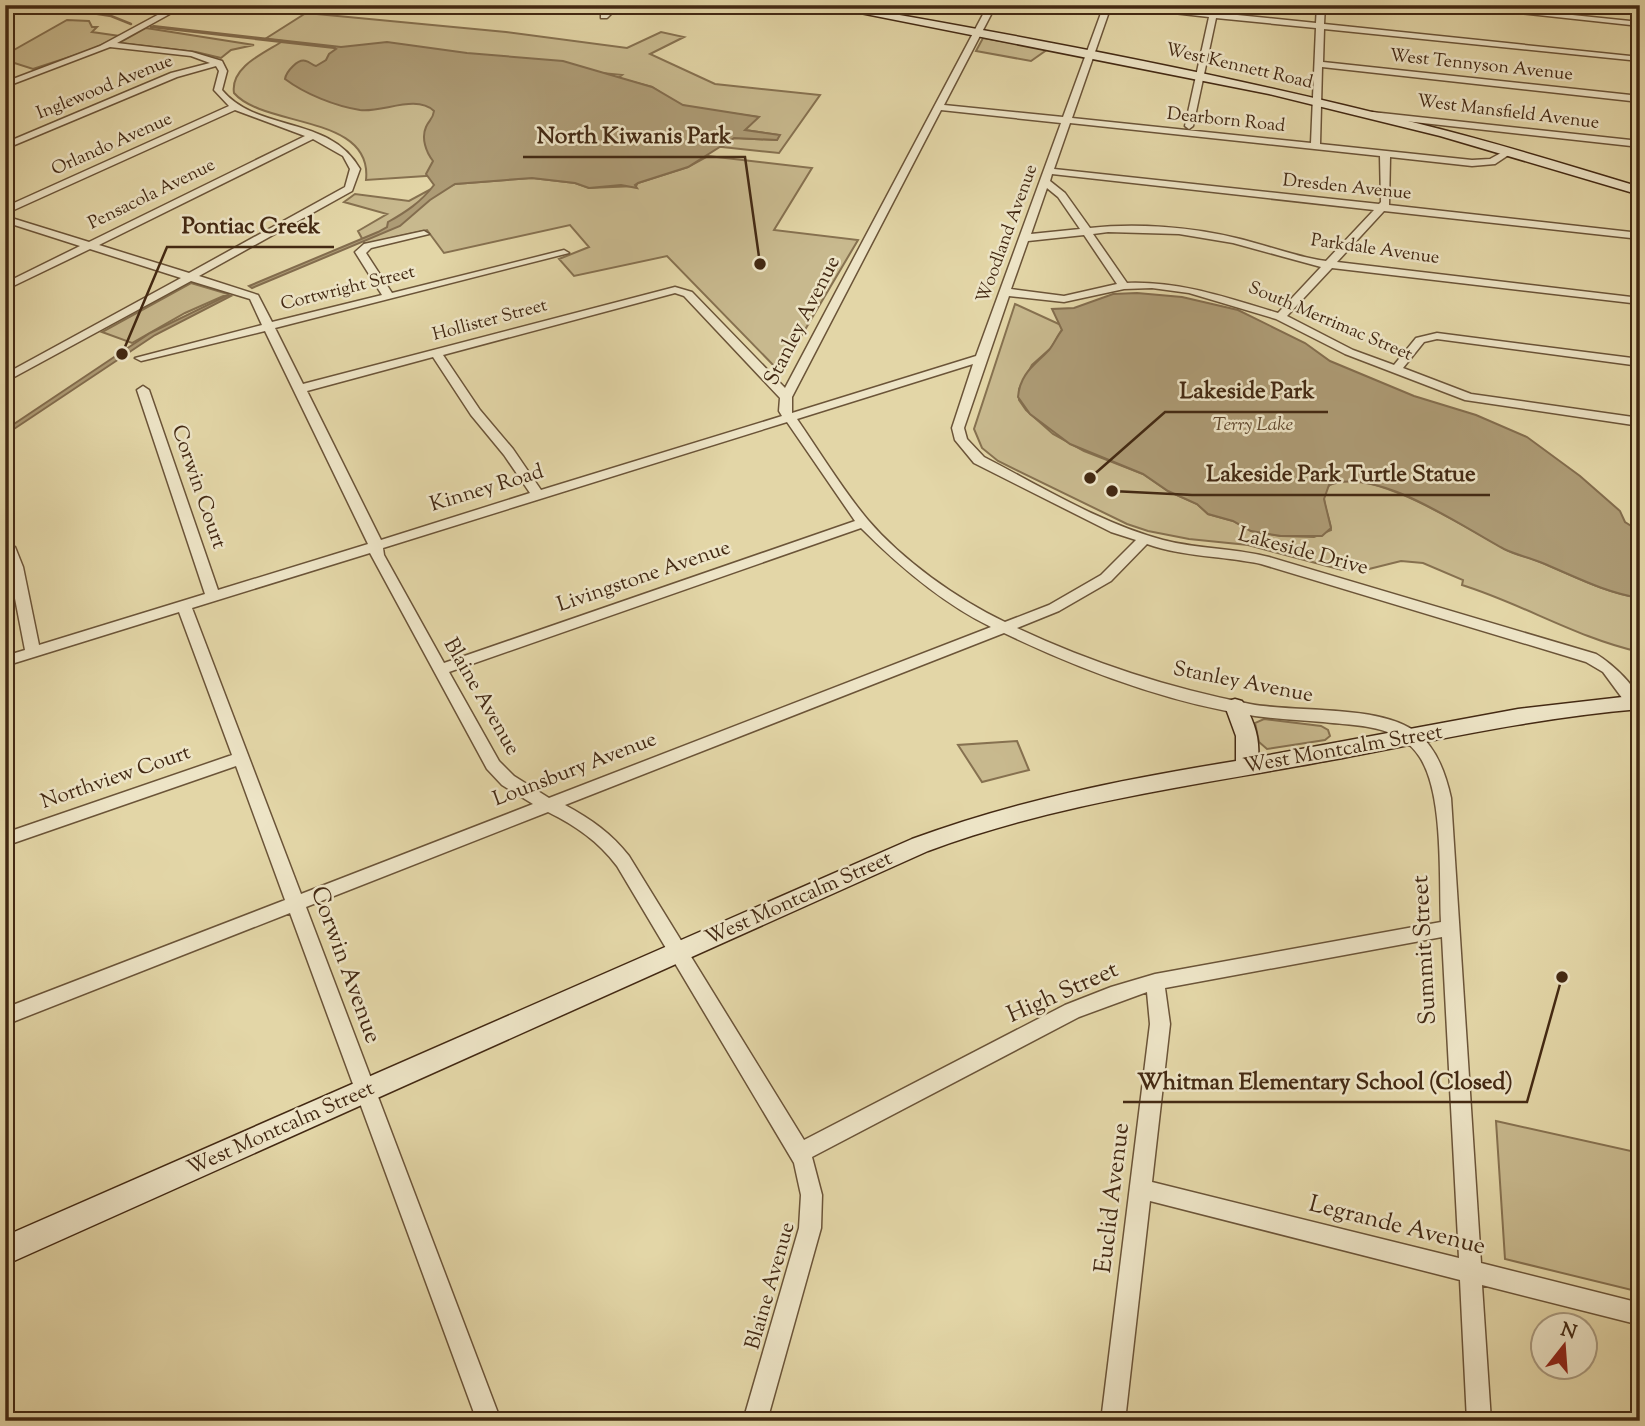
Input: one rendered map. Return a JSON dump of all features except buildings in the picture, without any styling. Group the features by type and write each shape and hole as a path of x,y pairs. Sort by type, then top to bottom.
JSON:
{"street":[{"path":"5,85 110,45 182,5"},
{"path":"604,16 616,5"},
{"name":"West Kennett Road","path":"825,5 864,8 1090,52 1372,115 1640,191"},
{"name":"Stanley Avenue","path":"992,5 786,397 785,407 789,418 863,523 922,578 1003,628 1046,649 1111,674 1235,706 1320,718 1377,722 1412,737"},
{"name":"Woodland Avenue","path":"981,358 1108,5"},
{"path":"1114,5 1640,59"},
{"path":"1315,146 1321,5"},
{"path":"1450,5 1640,24"},
{"path":"1189,126 1213,15"},
{"path":"5,379 349,189 355,178 349,157 336,145 232,108 218,93 223,71 219,63 204,56 187,53 110,45"},
{"name":"Inglewood Avenue","path":"5,146 174,75 219,63"},
{"name":"West Tennyson Avenue","path":"1318,64 1640,99"},
{"name":"Dearborn Road","path":"938,107 1483,163 1494,161 1508,152"},
{"name":"Orlando Avenue","path":"5,211 232,108"},
{"name":"West Mansfield Avenue","path":"1372,115 1640,144"},
{"name":"Pensacola Avenue","path":"5,287 314,135"},
{"path":"1280,317 1386,203 1385,154"},
{"name":"Dresden Avenue","path":"1050,171 1640,236"},
{"path":"1046,183 1062,195 1124,286"},
{"name":"Blaine Avenue","path":"5,219 193,276 250,295 256,300 373,536 377,555 493,765 514,786 587,823 612,845 800,1153 812,1195 811,1224 755,1421"},
{"name":"Parkdale Avenue","path":"1025,238 1086,230 1136,228 1189,233 1329,264 1640,300"},
{"path":"389,297 360,254 361,250 424,234"},
{"name":"Cortwright Street","path":"141,358 564,253"},
{"name":"South Merrimac Street","path":"1005,292 1064,299 1124,286 1152,285 1190,290 1280,317 1343,349 1476,398 1640,422"},
{"name":"Hollister Street","path":"300,389 669,291 688,294 786,397"},
{"path":"1396,369 1420,340 1437,336 1640,363"},
{"path":"436,353 475,412 509,452 538,495"},
{"name":"Kinney Road","path":"5,661 981,358"},
{"name":"Lakeside Drive","path":"981,358 958,424 960,436 967,449 993,469 1144,540 1264,560 1585,655 1608,668 1637,702"},
{"name":"Corwin Court","path":"143,390 213,596"},
{"name":"Livingstone Avenue","path":"440,670 863,523"},
{"name":"Lounsbury Avenue","path":"5,1017 1065,603 1094,587 1120,566 1144,540"},
{"path":"10,550 16,567 33,652"},
{"name":"Corwin Avenue","path":"184,606 489,1421"},
{"name":"West Montcalm Street","path":"5,1251 920,845 978,822 1045,804 1246,767 1556,712 1637,702"},
{"path":"1235,706 1248,735 1249,754 1246,767"},
{"name":"Summit Street","path":"1412,737 1431,759 1441,786 1479,1421"},
{"name":"Northview Court","path":"5,840 241,758"},
{"name":"High Street","path":"800,1153 1082,1007 1111,995 1155,982 1450,928"},
{"name":"Euclid Avenue","path":"1113,1421 1160,1024 1155,982"},
{"name":"Legrande Avenue","path":"1141,1189 1640,1314"}],"shaded area":[{"path":"306,13 506,32 627,48 661,32 684,37 650,54 715,84 820,95 779,153 722,147 734,138 777,140 779,135 745,130 758,117 678,104 652,87 618,78 622,75 391,52 480,91 456,174 366,180 364,159 353,143 314,125 268,112 249,104 234,93 234,84 243,68 283,41 265,39"},
{"path":"67,20 89,21 92,27 97,27 92,32 120,36 91,50 33,69 5,60 5,55"},
{"path":"146,28 254,45 231,50 221,58 196,52 119,43"},
{"path":"983,38 1048,49 1031,61 976,51"},
{"path":"708,156 812,168 774,230 858,240 780,372 667,256 574,276 559,259 589,247 570,225 444,253 427,230 365,244 358,231 387,214 344,202 355,194 409,201 431,189 444,189 455,184 532,178 575,183 589,188 636,186 638,183 688,167"},
{"path":"191,283 228,294 185,313 132,343 102,332"},
{"path":"1015,304 1061,325 1062,330 1051,348 1032,365 1019,389 1019,400 1026,410 1053,434 1084,451 1143,474 1168,491 1197,504 1208,514 1233,521 1251,531 1281,536 1314,537 1331,530 1324,494 1330,485 1346,480 1368,483 1392,491 1445,515 1509,551 1601,588 1640,598 1640,652 1572,630 1462,585 1463,580 1423,563 1401,561 1369,569 1342,570 1248,545 1189,539 1148,531 1127,524 998,461 982,448 974,429"},
{"path":"1264,719 1321,726 1328,730 1330,736 1325,740 1267,749 1259,742 1255,723"},
{"path":"1017,741 1029,770 982,782 958,745"},
{"path":"1496,1121 1640,1153 1640,1292 1505,1259"}],"water":[{"path":"150,27 341,47 387,42 467,53 563,61 652,87 683,105 759,117 745,130 780,135 777,140 734,138 688,167 638,183 635,185 637,188 621,185 589,188 575,183 532,178 455,184 430,200 400,226 252,288 249,286 378,232 424,197 434,185 426,174 433,161 426,149 424,136 434,111 418,104 369,110 350,108 311,94 285,79 296,64 306,61 316,66 326,60 336,49 334,48"},
{"name":"Terry Lake","path":"1113,294 1182,297 1238,310 1305,343 1330,361 1414,396 1476,415 1527,437 1580,476 1620,511 1625,522 1636,529 1640,536 1640,598 1601,588 1508,551 1419,502 1371,484 1349,481 1329,485 1324,499 1331,528 1322,536 1281,536 1251,531 1233,521 1208,514 1197,504 1168,491 1143,474 1070,444 1030,414 1018,397 1025,376 1049,350 1062,330 1052,309 1074,308"},
{"path":"228,295 231,296 155,335 5,435 5,430 150,333"}],"waterway":[{"path":"79,11 111,16 131,24"}],"place":[{"name":"North Kiwanis Park","path":"760,264"},
{"name":"Pontiac Creek","path":"122,354"},
{"name":"Lakeside Park","path":"1090,478"},
{"name":"Lakeside Park Turtle Statue","path":"1112,491"},
{"name":"Whitman Elementary School (Closed)","path":"1562,977"}]}
